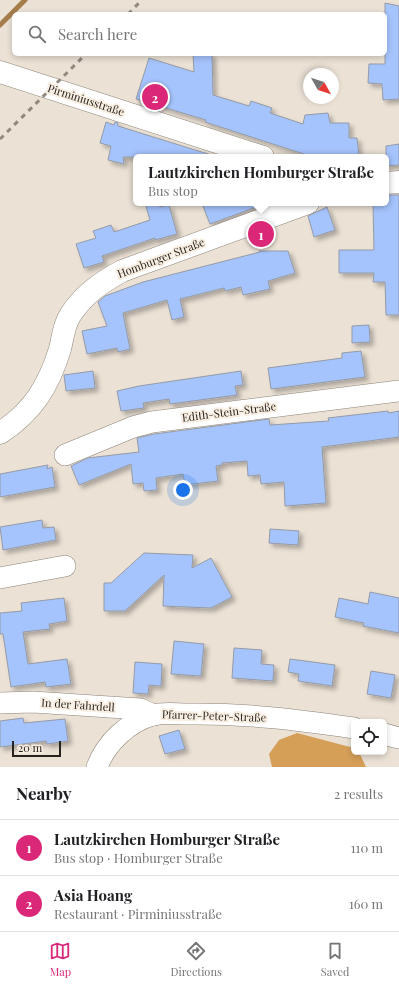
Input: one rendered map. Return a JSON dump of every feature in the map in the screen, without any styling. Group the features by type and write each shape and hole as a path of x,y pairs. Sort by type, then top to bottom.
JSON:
{"main road":[{"name":"Pirminiusstraße","path":"0,72 254,154"},
{"path":"389,183 399,182"},
{"name":"Homburger Straße","path":"0,434 14,425 45,388 52,373 66,323 85,296 101,282 122,271 282,208 292,206"}],"street":[{"name":"Edith-Stein-Straße","path":"65,455 133,427 152,422 399,391"},
{"path":"0,578 65,566"},
{"name":"In der Fahrdell","path":"0,703 33,702 140,709 154,715"},
{"name":"Pfarrer-Peter-Straße","path":"97,767 108,748 123,731 154,715 240,715 304,721 351,728"},
{"path":"387,735 399,738"}],"shaded area":[{"path":"297,733 351,747 351,755 360,755 366,767 272,767 269,754 279,740"}],"building":[{"path":"385,3 399,6 399,99 383,100 382,84 368,83 369,64 385,64 385,56 387,56 387,12 385,12"},
{"path":"193,56 212,56 213,95 249,106 251,101 272,108 270,113 303,124 305,115 328,113 330,123 349,123 349,138 357,138 359,154 304,154 205,122 206,120 136,99 149,58 194,72"},
{"path":"106,122 114,125 115,122 118,123 118,126 208,154 133,154 133,157 123,157 124,164 108,160 111,146 100,143"},
{"path":"399,144 399,165 389,166 389,154 386,154 386,146"},
{"path":"389,195 399,195 399,315 386,315 385,282 373,282 374,273 339,273 339,250 374,250 373,206 389,206"},
{"path":"146,206 169,206 177,234 155,240 155,238 102,256 104,262 84,268 76,244 96,238 93,231 111,225 114,232 150,220"},
{"path":"203,206 259,206 210,224"},
{"path":"327,207 335,230 314,237 308,216"},
{"path":"259,251 288,251 295,273 268,281 270,289 243,295 241,287 225,291 224,288 180,299 184,317 172,320 167,300 123,313 130,349 118,352 117,348 87,354 82,331 107,326 98,302 105,296 143,282 260,252"},
{"path":"369,325 370,342 352,343 352,326"},
{"path":"361,351 365,377 271,389 268,368 342,358 342,353"},
{"path":"93,371 95,388 66,391 64,375"},
{"path":"241,371 243,385 235,386 237,395 170,404 169,399 143,403 144,408 121,411 117,391 139,386"},
{"path":"388,411 389,413 399,411 399,437 322,447 326,503 285,506 284,482 261,484 260,475 248,476 247,461 222,463 222,465 216,466 218,481 185,485 183,474 156,478 157,490 144,491 143,483 133,484 131,464 79,485 71,466 88,458 139,452 137,438 154,434 269,419 270,425 329,421 328,418"},
{"path":"48,465 47,469 52,467 55,487 0,497 0,474"},
{"path":"42,520 43,528 54,527 56,540 3,550 0,527"},
{"path":"270,529 299,531 298,545 269,543"},
{"path":"144,553 193,555 192,568 211,558 232,597 211,608 163,606 164,575 125,611 104,611 104,583 111,583"},
{"path":"370,592 399,598 399,633 363,626 364,623 335,617 339,598 368,604"},
{"path":"64,598 67,621 49,624 50,629 23,632 28,664 67,659 71,684 46,687 45,682 11,687 3,634 0,634 0,613 22,611 21,603"},
{"path":"174,641 204,644 201,676 171,674"},
{"path":"234,648 262,650 261,664 274,665 273,681 232,678"},
{"path":"290,659 335,665 332,686 298,681 299,674 288,672"},
{"path":"135,662 162,664 161,686 149,685 148,694 133,693"},
{"path":"371,671 395,675 391,698 367,694"},
{"path":"23,718 24,723 65,719 68,741 47,744 46,741 0,747 0,721"},
{"path":"179,730 185,749 165,754 159,736"}],"waterway":[{"path":"13,12 25,0"},
{"path":"0,25 12,13"}],"railway":[{"path":"130,12 142,0"},
{"path":"0,139 84,56"}],"place":[{"name":"Asia Hoang","path":"155,97"},
{"name":"Lautzkirchen Homburger Straße","path":"261,234"}]}
